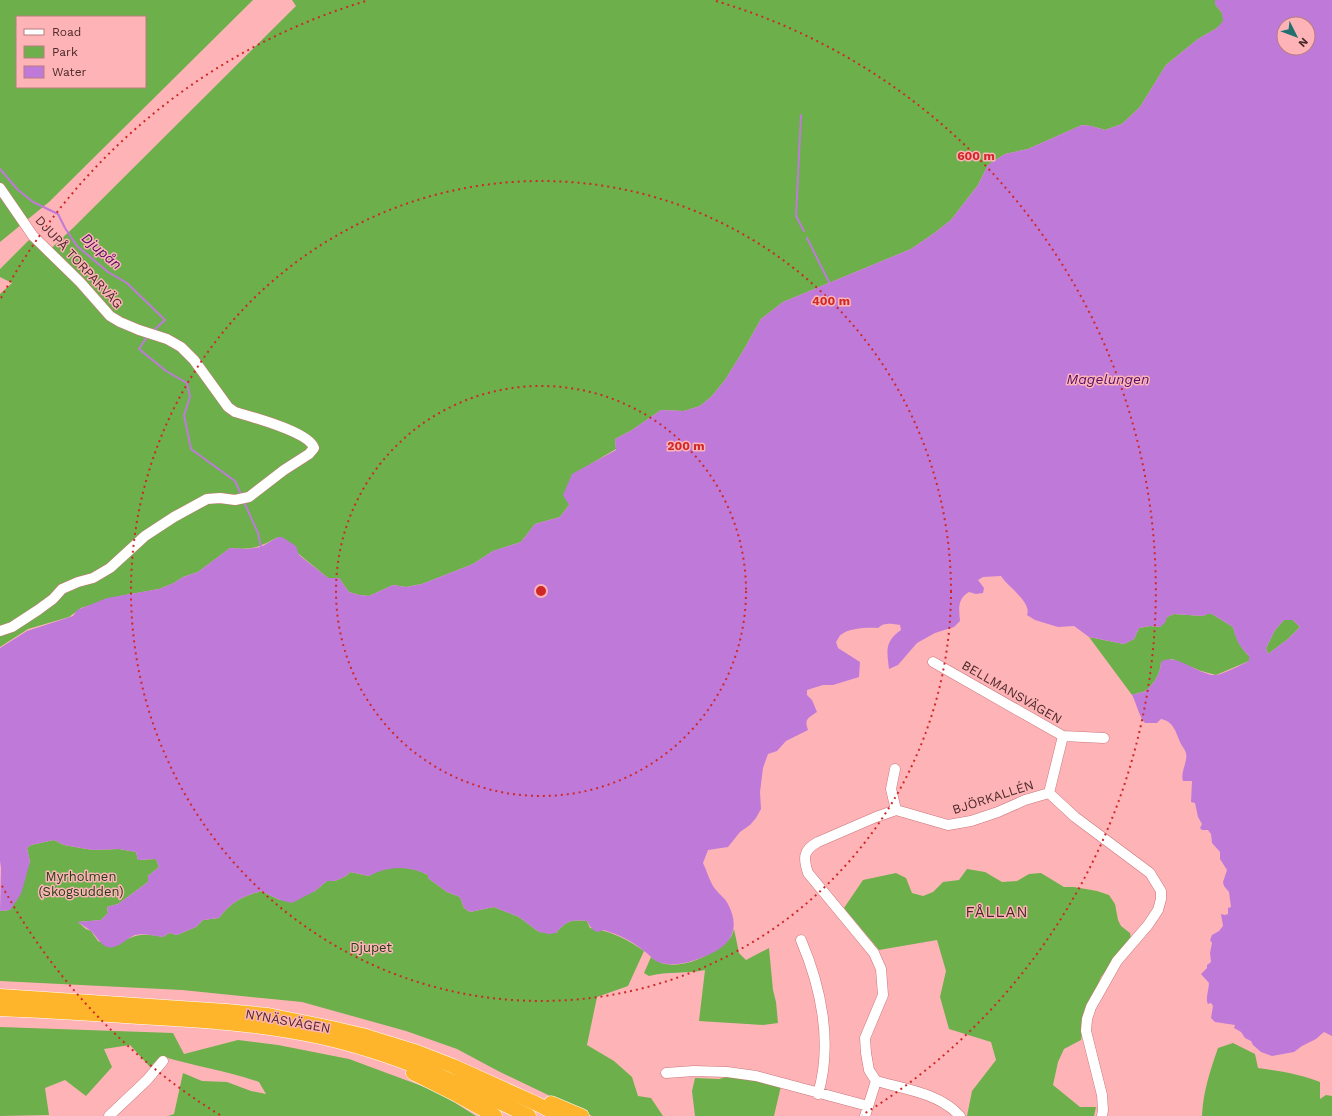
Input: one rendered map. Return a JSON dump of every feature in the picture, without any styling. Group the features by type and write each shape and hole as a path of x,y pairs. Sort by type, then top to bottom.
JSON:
{"highway":[{"name":"NYNÄSVÄGEN","path":"0,996 268,1015 362,1034 417,1052 453,1066 560,1116"},
{"name":"NYNÄSVÄGEN","path":"0,1009 194,1020 266,1028 319,1037 358,1046 418,1067 449,1079 529,1116"},
{"path":"319,1037 411,1072 495,1116"},
{"path":"453,1066 513,1086 582,1116"}],"street":[{"name":"DJUPÅ TORPARVÄG","path":"0,188 33,236 80,282 110,316 120,322 166,339 181,347 194,360 228,407 235,412 294,432 310,441 314,448 309,454 284,470 248,497 235,500 220,498 207,500 174,517 145,536 110,568 93,578 78,582 62,589 53,599 27,618 12,627 0,630"},
{"name":"BELLMANSVÄGEN","path":"933,662 1063,736 1104,738"},
{"path":"1049,793 1063,736"},
{"path":"895,769 891,789 896,810 870,819 812,845 807,850 805,865 808,873 874,953 881,969 883,995 865,1038 869,1070 876,1080 939,1099 954,1109 960,1116"},
{"name":"BJÖRKALLÉN","path":"896,810 948,825 971,821 998,812 1025,800 1049,793 1075,817 1150,873 1161,891 1162,899 1158,910 1148,925 1117,961 1091,1007 1087,1019 1086,1031 1100,1081 1103,1110 1102,1116"},
{"path":"801,940 810,961 823,1014 825,1052 822,1080 818,1094"},
{"path":"109,1116 147,1080 164,1061"},
{"path":"666,1073 694,1071 727,1072 756,1076 818,1094 842,1099 866,1111 876,1080"}],"green space":[{"path":"0,0 253,0 49,202 0,242"},
{"path":"292,0 1215,0 1215,4 1222,13 1224,21 1217,28 1198,39 1166,65 1140,107 1122,124 1105,130 1082,125 1028,149 1005,154 988,165 978,185 951,220 911,249 783,302 761,319 725,380 712,396 700,406 684,411 661,410 632,430 615,439 616,449 572,475 569,505 560,517 535,524 521,542 493,551 473,564 422,584 406,587 393,585 369,596 349,592 339,578 328,578 278,537 265,544 255,547 244,549 230,548 198,572 183,577 174,583 159,589 120,596 81,608 69,617 28,629 0,647 0,294 12,283 0,277 0,269 29,240 45,254 296,6"},
{"path":"1174,614 1203,616 1212,614 1233,627 1239,643 1249,656 1249,661 1216,675 1201,671 1172,659 1161,662 1161,666 1154,682 1144,692 1132,695 1089,637 1124,644 1134,639 1139,628 1150,626 1160,627 1167,617"},
{"path":"1284,620 1293,620 1300,627 1288,639 1268,654 1266,648 1275,630"},
{"name":"Djupet","path":"54,840 64,845 93,850 119,849 136,852 138,860 156,859 159,867 148,876 148,882 118,904 107,907 108,913 101,920 78,922 86,929 91,931 98,941 112,947 141,935 163,937 169,933 177,935 196,927 203,920 219,918 237,901 261,891 280,900 315,891 327,881 335,881 346,876 350,872 369,876 376,872 391,868 413,869 428,875 428,878 447,892 460,897 464,908 470,912 494,907 519,917 539,932 556,933 566,923 587,921 590,928 605,931 618,936 644,951 628,986 597,997 587,1045 614,1061 632,1077 638,1096 651,1098 663,1116 592,1116 500,1072 457,1049 406,1031 302,1002 182,990 0,981 0,911 10,910 30,862 27,848 31,845"},
{"path":"967,869 985,872 1002,882 1017,881 1029,874 1041,873 1064,887 1074,887 1097,891 1109,895 1115,904 1118,920 1121,926 1130,933 1131,938 1101,977 1084,1021 1081,1040 1064,1049 1058,1062 1053,1085 1080,1107 1096,1107 1094,1116 967,1116 972,1091 996,1060 991,1042 949,1029 940,997 946,971 937,940 879,950 844,908 863,880 896,873 906,878 912,893 923,896 933,892 943,882 959,880"},
{"path":"734,929 739,953 746,960 769,948 778,1023 763,1025 699,1021 705,970 649,976 644,973 651,957 658,962 676,965 694,961 703,957 728,941"},
{"path":"0,1027 173,1033 184,1054 238,1040 278,1045 349,1059 438,1092 476,1116 168,1116 174,1114 183,1073 202,1081 227,1082 251,1091 266,1094 259,1082 161,1056 150,1067 130,1045 104,1049 112,1067 86,1096 65,1080 45,1088 49,1115 0,1116"},
{"path":"1233,1043 1255,1054 1258,1068 1297,1075 1320,1082 1320,1099 1326,1095 1332,1096 1332,1116 1202,1116 1205,1090 1218,1048"},
{"path":"730,1076 781,1086 774,1116 695,1116 692,1091 695,1078 719,1079"}],"water":[{"name":"Magelungen","path":"1215,0 1332,0 1332,1036 1324,1032 1316,1039 1294,1052 1272,1056 1261,1052 1253,1045 1251,1041 1245,1038 1241,1032 1234,1028 1235,1025 1215,1022 1211,1018 1213,1006 1211,1003 1208,1004 1207,999 1209,983 1201,974 1211,962 1210,953 1212,943 1210,940 1212,935 1219,931 1223,926 1221,914 1228,914 1228,908 1231,907 1229,892 1224,886 1223,882 1227,870 1220,859 1220,852 1212,843 1211,834 1208,830 1202,830 1200,828 1202,824 1198,817 1195,803 1191,802 1192,781 1183,781 1182,778 1186,753 1175,731 1165,720 1161,719 1157,723 1145,723 1141,718 1132,695 1144,692 1154,682 1161,666 1161,662 1167,659 1180,662 1210,675 1217,675 1229,671 1249,661 1249,656 1238,643 1233,627 1212,614 1203,616 1174,614 1167,617 1165,623 1160,627 1150,626 1139,628 1134,639 1124,644 1089,637 1074,626 1058,627 1035,620 1027,615 1028,610 1023,600 1001,576 983,577 978,580 984,588 983,593 976,594 969,592 962,598 959,612 960,621 954,627 935,633 917,643 898,665 889,669 887,652 889,643 901,630 900,625 888,624 878,628 854,629 840,635 836,642 838,648 860,662 859,677 833,685 823,685 807,690 807,695 812,700 817,712 808,719 806,723 808,730 786,741 777,751 768,754 763,768 760,792 761,809 756,818 750,825 740,832 728,847 708,850 703,863 714,887 728,904 734,922 733,930 726,943 720,949 692,961 681,964 658,962 625,938 603,930 598,932 595,931 587,921 566,923 556,933 549,934 539,932 519,917 494,907 470,912 464,908 460,897 447,892 428,878 428,875 406,868 383,870 369,876 350,872 346,876 335,881 327,881 315,891 292,903 280,900 261,891 237,901 219,918 203,920 196,927 177,935 169,933 163,937 138,934 114,947 107,947 100,942 91,931 77,922 101,920 108,913 107,907 118,904 148,882 148,876 159,867 156,859 138,860 136,852 119,849 93,850 64,845 54,840 31,845 27,848 30,862 21,894 10,910 0,911 0,648 27,631 73,616 77,610 107,598 159,589 174,583 183,577 198,572 230,548 246,549 261,547 278,537 282,537 296,546 299,555 328,578 339,578 349,592 369,596 393,585 406,587 422,584 473,564 493,551 521,542 535,524 560,517 569,505 563,495 572,474 616,450 615,439 632,430 661,410 684,411 700,406 712,396 725,380 761,319 783,302 911,249 951,220 978,185 988,165 1005,154 1028,149 1082,125 1105,130 1122,124 1140,107 1166,65 1198,39 1217,28 1223,21 1222,13 1215,4","holes":["1284,620 1293,620 1300,627 1288,639 1268,654 1266,648 1275,630"]}],"waterway":[{"path":"801,115 796,216 804,231"},
{"name":"Djupån","path":"0,169 17,189 33,202 58,214 77,246 108,272 127,283 165,320 153,331"},
{"path":"807,238 829,282"},
{"name":"Djupån","path":"147,337 139,349 166,371 187,383 190,397 184,415 191,449 235,481 241,494"},
{"name":"Djupån","path":"244,502 258,533 261,547"}],"district":[{"name":"FÅLLAN","path":"997,912"}],"park label":[{"name":"Myrholmen (Skogsudden)","path":"81,884"}]}
